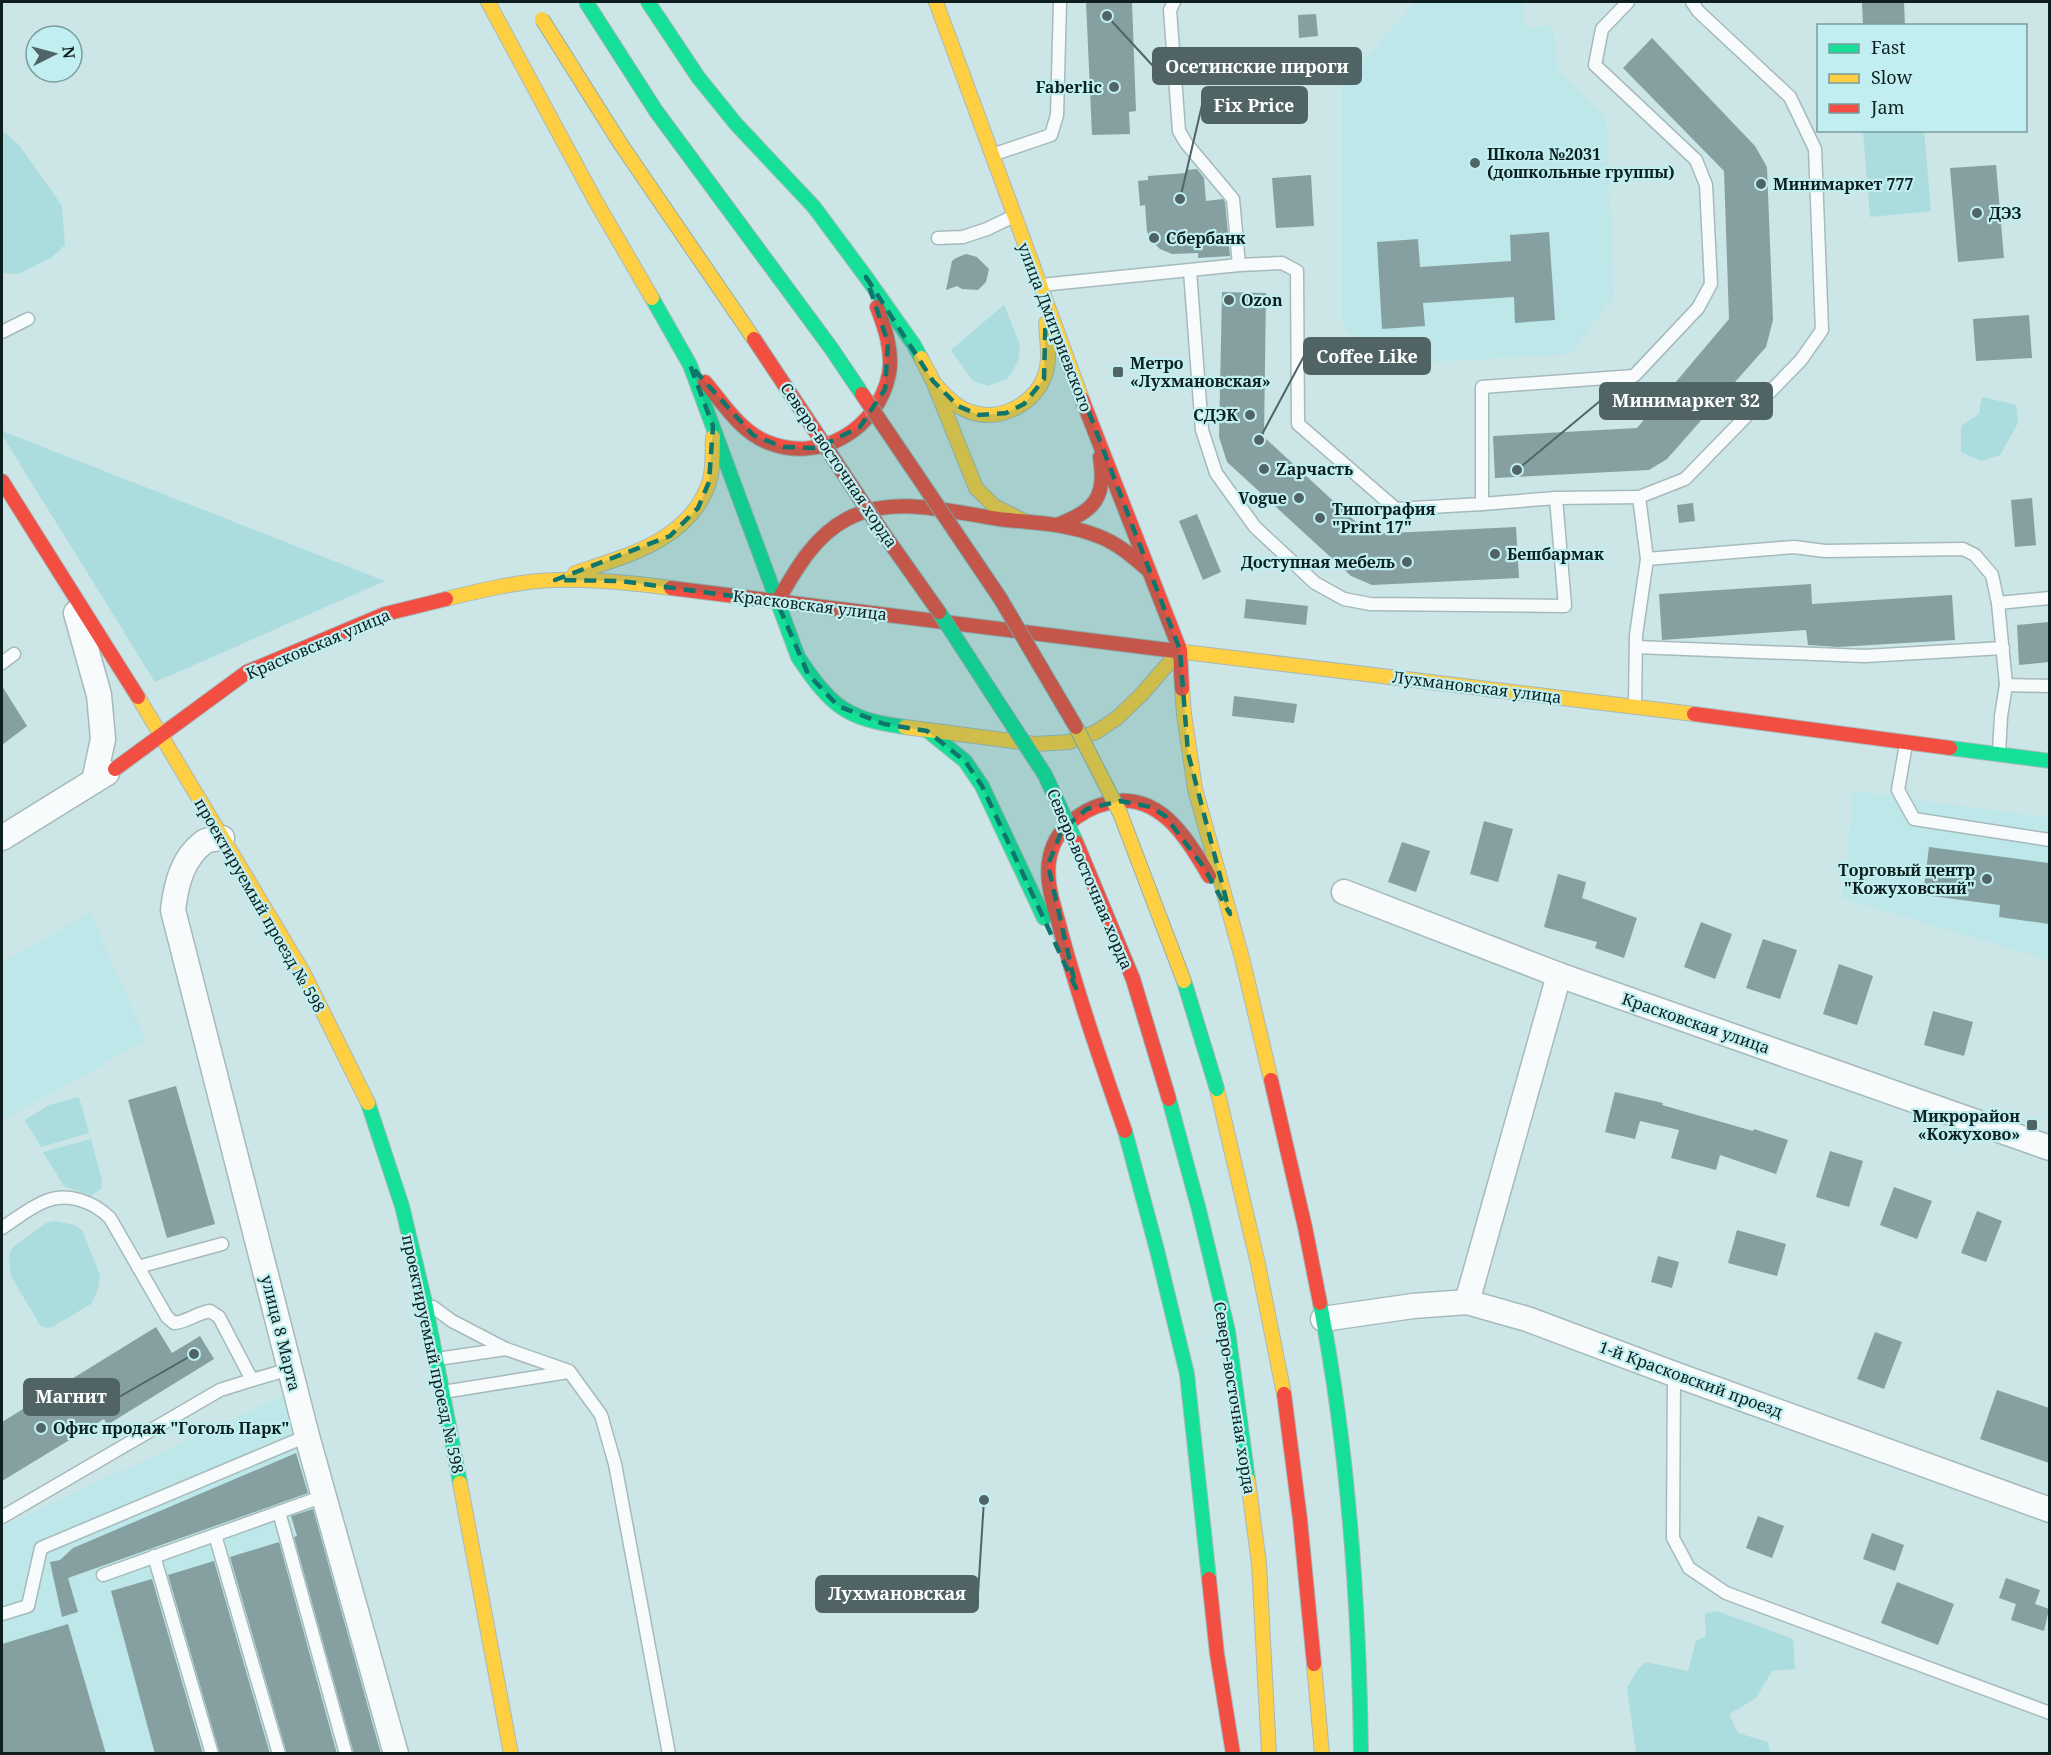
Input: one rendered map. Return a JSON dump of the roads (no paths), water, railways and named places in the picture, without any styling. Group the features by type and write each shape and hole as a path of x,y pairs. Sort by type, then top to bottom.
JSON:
{"main road":[{"path":"488,2 595,200 690,365 798,657 808,674 833,702 858,717 884,724 1035,744 1069,742 1096,732 1117,718 1142,694 1180,650"},
{"path":"586,2 656,111 831,348 1000,598 1066,707 1120,813 1176,959 1217,1089 1271,1323 1291,1441 1305,1564 1322,1754"},
{"path":"648,2 698,77 736,124 814,207 914,345 933,381 976,488 994,506 1026,522"},
{"name":"улица Дмитриевского","path":"936,2 990,155 1095,435 1180,650 1188,753 1203,821 1230,914"},
{"name":"Северо-восточная хорда","path":"540,14 620,143 782,379 881,530 960,642 1045,775 1072,831 1133,979 1199,1210 1227,1331 1259,1564 1269,1754"},
{"path":"690,365 741,424 753,435 768,443 800,449 817,448 846,437 870,417 879,402 889,373 888,343 866,277"},
{"path":"933,381 945,395 968,412 1006,413 1024,404 1041,385 1047,366 1046,300"},
{"path":"555,580 640,550 670,536 680,528 698,508 709,482 712,466 713,426"},
{"path":"1057,525 1082,516 1098,500 1103,471 1095,435"},
{"name":"проектируемый проезд № 598","path":"2,481 162,736 303,972 368,1100 402,1206 425,1302 511,1754"},
{"path":"777,602 806,556 820,539 842,522 878,508 899,507 1072,527 1100,536 1134,556 1147,569"},
{"name":"Красковская улица","path":"115,769 248,672 385,614 470,593 555,580 621,581 905,617"},
{"name":"Лухмановская улица","path":"905,617 1635,706 2049,761"},
{"path":"927,731 965,761 982,786 1076,988"},
{"path":"1233,1754 1217,1654 1187,1374 1125,1132 1076,988 1048,882 1048,865 1052,846 1062,830 1087,809 1103,803 1135,802 1151,807 1165,816 1175,827 1203,866 1230,914 1242,958 1305,1227 1337,1403 1351,1522 1360,1664 1361,1754"}],"street":[{"path":"69,588 99,695 103,739 94,781"},
{"path":"2,838 115,769"},
{"name":"улица 8 Марта","path":"222,838 205,841 182,869 176,886 173,910 307,1436 396,1754"},
{"name":"Красковская улица","path":"1344,892 1559,975 2049,1148"},
{"path":"1467,1302 1559,975"},
{"name":"1-й Красковский проезд","path":"1323,1319 1413,1306 1467,1302 1527,1319 2049,1510"}],"lane":[{"path":"990,155 1051,135 1058,115 1060,2"},
{"path":"1174,2 1170,10 1179,131 1186,143 1233,199 1239,265"},
{"path":"1482,504 1482,387 1634,376 1698,308 1711,284 1706,185 1696,160 1595,65 1602,29 1628,2"},
{"path":"1040,285 1239,265 1282,263 1297,271 1298,424 1396,509 1556,498 1639,497 1685,479 1801,360 1822,330 1815,149 1790,98 1698,11 1692,2"},
{"path":"938,238 963,237 987,229 1013,216"},
{"path":"1190,271 1202,430 1216,473 1255,527 1315,583 1344,600 1370,604 1565,606 1556,498"},
{"path":"2,332 28,319"},
{"path":"1635,706 1636,647 1647,559 1639,497"},
{"path":"1647,559 1794,547 1825,551 1963,549 1975,555 1992,576 1998,603 2006,685 2001,716 1999,754"},
{"path":"1998,603 2049,598"},
{"path":"1636,647 1865,656 2003,648"},
{"path":"2,663 14,654"},
{"path":"2006,685 2049,686"},
{"path":"1906,742 1898,790 1914,819 2049,840"},
{"path":"2,1228 46,1201 59,1198 84,1201 100,1208 110,1218 167,1317 174,1323 182,1323 201,1312 210,1311 219,1317 252,1380"},
{"path":"138,1268 222,1244"},
{"path":"425,1302 452,1321 506,1349 569,1371 601,1414 615,1464 669,1754"},
{"path":"437,1359 506,1349"},
{"path":"2,1517 220,1390 290,1369"},
{"path":"442,1392 569,1371"},
{"path":"1674,1374 1673,1538 1689,1568 1726,1593 2049,1713"},
{"path":"2,1614 28,1606 41,1548 307,1436"},
{"path":"103,1575 324,1496"},
{"path":"279,1512 346,1754"},
{"path":"215,1535 279,1754"},
{"path":"154,1557 212,1754"}],"place":[{"name":"Осетинские пироги","path":"1107,16"},
{"name":"Faberlic","path":"1114,87"},
{"name":"Школа №2031 (дошкольные группы)","path":"1475,163"},
{"name":"Минимаркет 777","path":"1761,184"},
{"name":"Fix Price","path":"1180,199"},
{"name":"ДЭЗ","path":"1977,213"},
{"name":"Сбербанк","path":"1154,238"},
{"name":"Ozon","path":"1229,300"},
{"name":"Метро «Лухмановская»","path":"1118,372"},
{"name":"СДЭК","path":"1250,415"},
{"name":"Coffee Like","path":"1259,440"},
{"name":"Zapчасть","path":"1264,469"},
{"name":"Минимаркет 32","path":"1517,470"},
{"name":"Vogue","path":"1299,498"},
{"name":"Типография \"Print 17\"","path":"1320,518"},
{"name":"Бешбармак","path":"1495,554"},
{"name":"Доступная мебель","path":"1407,562"},
{"name":"Торговый центр \"Кожуховский\"","path":"1987,879"},
{"name":"Микрорайон «Кожухово»","path":"2032,1125"},
{"name":"Магнит","path":"194,1354"},
{"name":"Офис продаж \"Гоголь Парк\"","path":"41,1428"},
{"name":"Лухмановская","path":"984,1500"}]}
